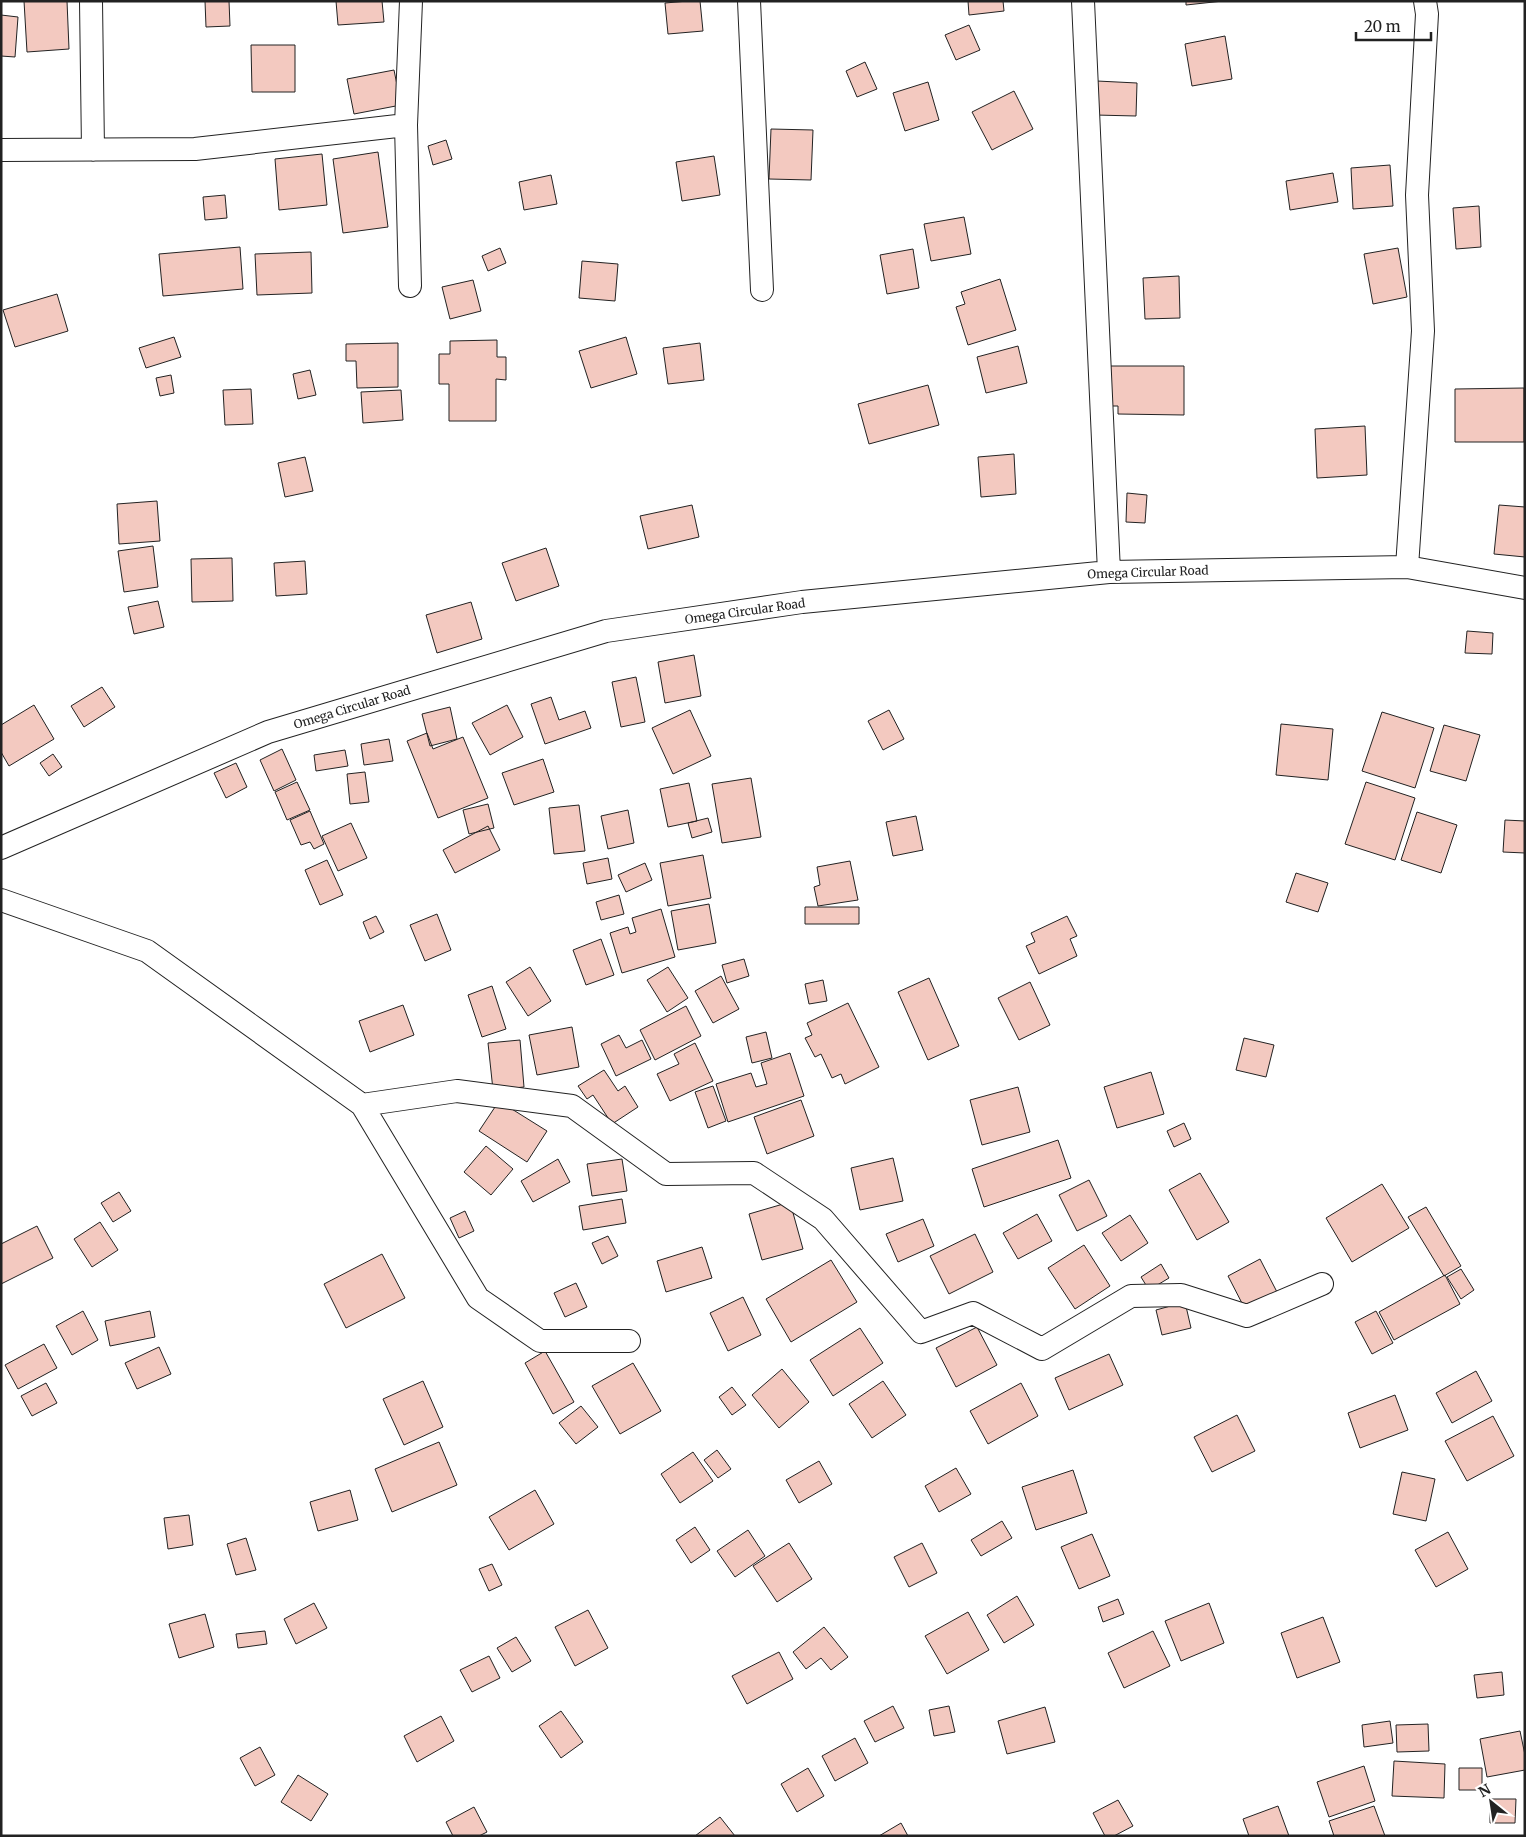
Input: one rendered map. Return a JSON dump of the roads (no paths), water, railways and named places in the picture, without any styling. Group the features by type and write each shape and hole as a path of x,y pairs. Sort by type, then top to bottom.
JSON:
{"street":[{"path":"91,1 92,150"},
{"path":"410,1 406,125 410,286"},
{"path":"750,1 762,290"},
{"path":"1083,1 1109,572"},
{"path":"1407,567 1423,331 1418,195 1427,14 1425,1"},
{"path":"1,150 195,149 406,125"},
{"name":"Omega Circular Road","path":"1,848 268,732 606,631 802,602 1109,572 1407,567 1525,588"},
{"path":"1,900 147,952 362,1105 478,1298 540,1341 629,1341"},
{"path":"362,1105 457,1092 572,1106 666,1174 754,1173 823,1218 921,1332 974,1313 1042,1349 1131,1296 1181,1295 1247,1316 1322,1284"}]}
